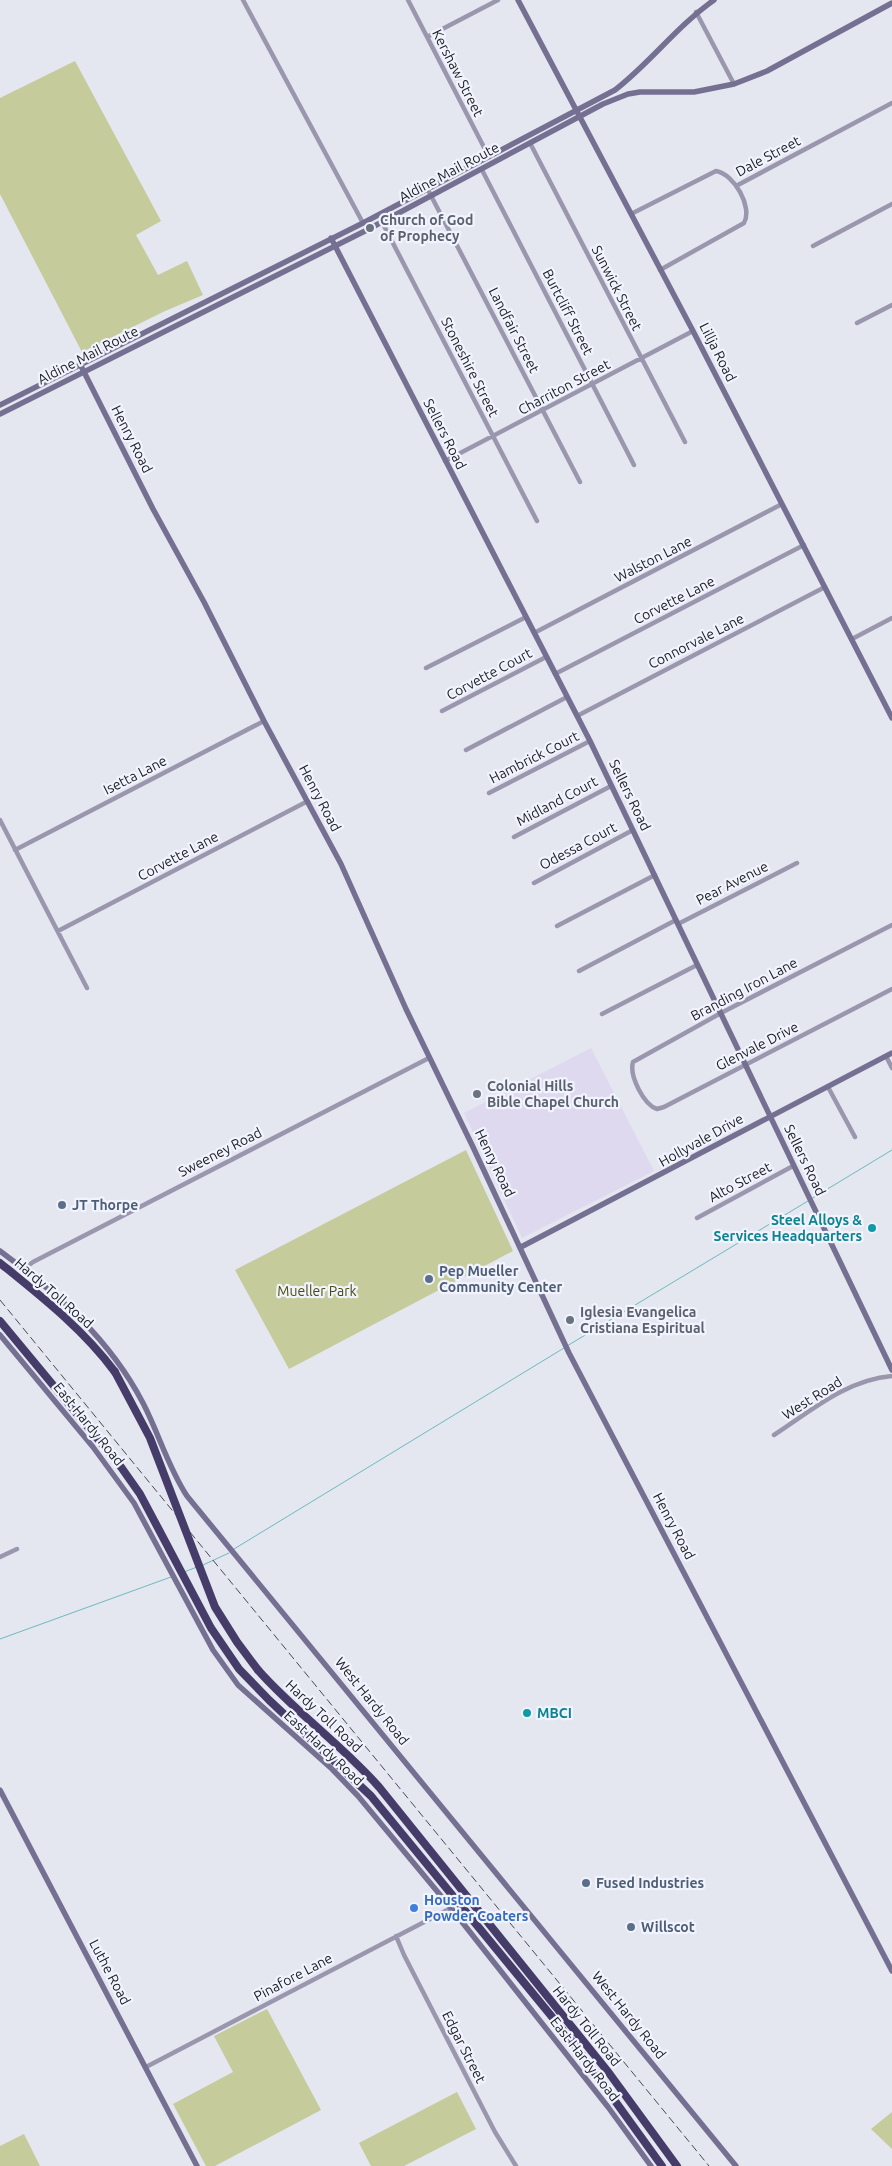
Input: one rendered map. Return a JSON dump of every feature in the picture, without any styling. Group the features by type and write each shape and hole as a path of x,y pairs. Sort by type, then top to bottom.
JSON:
{"highway":[{"name":"Hardy Toll Road","path":"0,1263 67,1317 92,1343 115,1372 150,1438 215,1607 237,1642 258,1670 281,1694 357,1764 379,1787 610,2073 677,2166"},
{"name":"Hardy Toll Road","path":"0,1320 121,1467 148,1506 219,1641 239,1669 269,1700 371,1796 571,2040 662,2166"}],"street":[{"path":"243,0 363,223"},
{"name":"Kershaw Street","path":"408,0 489,156"},
{"path":"427,37 498,0"},
{"name":"Lillja Road","path":"518,0 693,331 892,718"},
{"name":"Aldine Mail Route","path":"2,404 363,223 604,96 627,80 696,12 714,0"},
{"name":"Aldine Mail Route","path":"0,414 382,222 603,104 628,94 640,92 694,92 734,84 767,71 892,3"},
{"path":"696,12 734,84"},
{"name":"Dale Street","path":"631,214 716,171 730,177 736,186 892,103"},
{"name":"Sunwick Street","path":"530,143 685,442"},
{"name":"Burtcliff Street","path":"482,170 634,465"},
{"path":"660,270 744,223 747,219 747,209 736,186"},
{"name":"Landfair Street","path":"427,188 580,482"},
{"path":"813,246 892,204"},
{"name":"Stoneshire Street","path":"382,222 537,522"},
{"name":"Sellers Road","path":"331,238 590,741 892,1370"},
{"path":"201,304 205,311"},
{"path":"857,323 892,305"},
{"name":"Charriton Street","path":"445,461 693,331"},
{"name":"Henry Road","path":"80,364 153,509 204,602 264,721 341,864 429,1058 521,1247 569,1353 892,1971"},
{"path":"2,404 8,410"},
{"name":"Walston Lane","path":"534,633 782,504"},
{"name":"Corvette Lane","path":"555,674 804,545"},
{"name":"Connorvale Lane","path":"577,716 825,587"},
{"path":"426,668 526,616"},
{"path":"852,639 892,618"},
{"name":"Corvette Court","path":"442,712 546,657"},
{"path":"466,750 567,697"},
{"name":"Isetta Lane","path":"16,850 264,721"},
{"name":"Hambrick Court","path":"489,793 590,741"},
{"name":"Midland Court","path":"514,837 611,786"},
{"name":"Corvette Lane","path":"58,932 308,801"},
{"path":"0,820 87,988"},
{"name":"Odessa Court","path":"534,883 633,830"},
{"name":"Pear Avenue","path":"579,971 797,863"},
{"path":"557,926 655,876"},
{"name":"Branding Iron Lane","path":"640,1089 632,1072 633,1062 720,1013 892,924"},
{"path":"602,1014 697,965"},
{"name":"Glenvale Drive","path":"640,1089 647,1104 657,1109 892,989"},
{"path":"889,1055 892,1068"},
{"name":"Hollyvale Drive","path":"521,1247 889,1055"},
{"name":"Sweeney Road","path":"24,1269 33,1262 219,1165 429,1058"},
{"path":"828,1087 855,1137"},
{"name":"Alto Street","path":"697,1218 793,1166"},
{"name":"West Hardy Road","path":"0,1251 24,1269 86,1324 122,1366 155,1429 177,1480 187,1496 230,1546 736,2166"},
{"name":"East Hardy Road","path":"0,1335 134,1503 213,1650 238,1685 349,1786 451,1908 613,2114 651,2166"},
{"name":"West Road","path":"774,1435 826,1399 844,1390 879,1377 892,1376"},
{"path":"0,1557 17,1549"},
{"name":"Luthe Road","path":"0,1790 198,2166"},
{"name":"Pinafore Lane","path":"146,2067 451,1908"},
{"name":"Edgar Street","path":"396,1936 495,2132 516,2166"}],"shaded area":[{"path":"591,1048 654,1171 522,1238 464,1113"}],"green space":[{"path":"75,61 161,221 136,235 158,275 187,261 203,295 165,311 82,352 0,194 0,98"},
{"name":"Mueller Park","path":"466,1150 513,1251 289,1369 235,1270"},
{"path":"267,2009 321,2110 215,2166 206,2166 173,2104 233,2072 214,2036"},
{"path":"457,2092 476,2129 404,2166 371,2166 359,2143"},
{"path":"892,2112 892,2149 871,2129"},
{"path":"24,2134 40,2166 0,2166 0,2146"}],"waterway":[{"path":"811,1199 892,1150"},
{"path":"567,1346 808,1201"},
{"path":"234,1549 564,1348"},
{"path":"203,1565 229,1553"},
{"path":"184,1572 197,1567"},
{"path":"0,1639 171,1577"}],"railway":[{"path":"0,1300 709,2166"}],"place":[{"name":"Church of God of Prophecy","path":"370,228"},
{"name":"Colonial Hills Bible Chapel Church","path":"477,1094"},
{"name":"JT Thorpe","path":"62,1205"},
{"name":"Steel Alloys & Services Headquarters","path":"872,1228"},
{"name":"Pep Mueller Community Center","path":"429,1279"},
{"name":"Iglesia Evangelica Cristiana Espiritual","path":"570,1320"},
{"name":"MBCI","path":"527,1713"},
{"name":"Fused Industries","path":"586,1883"},
{"name":"Houston Powder Coaters","path":"414,1908"},
{"name":"Willscot","path":"631,1927"}]}
